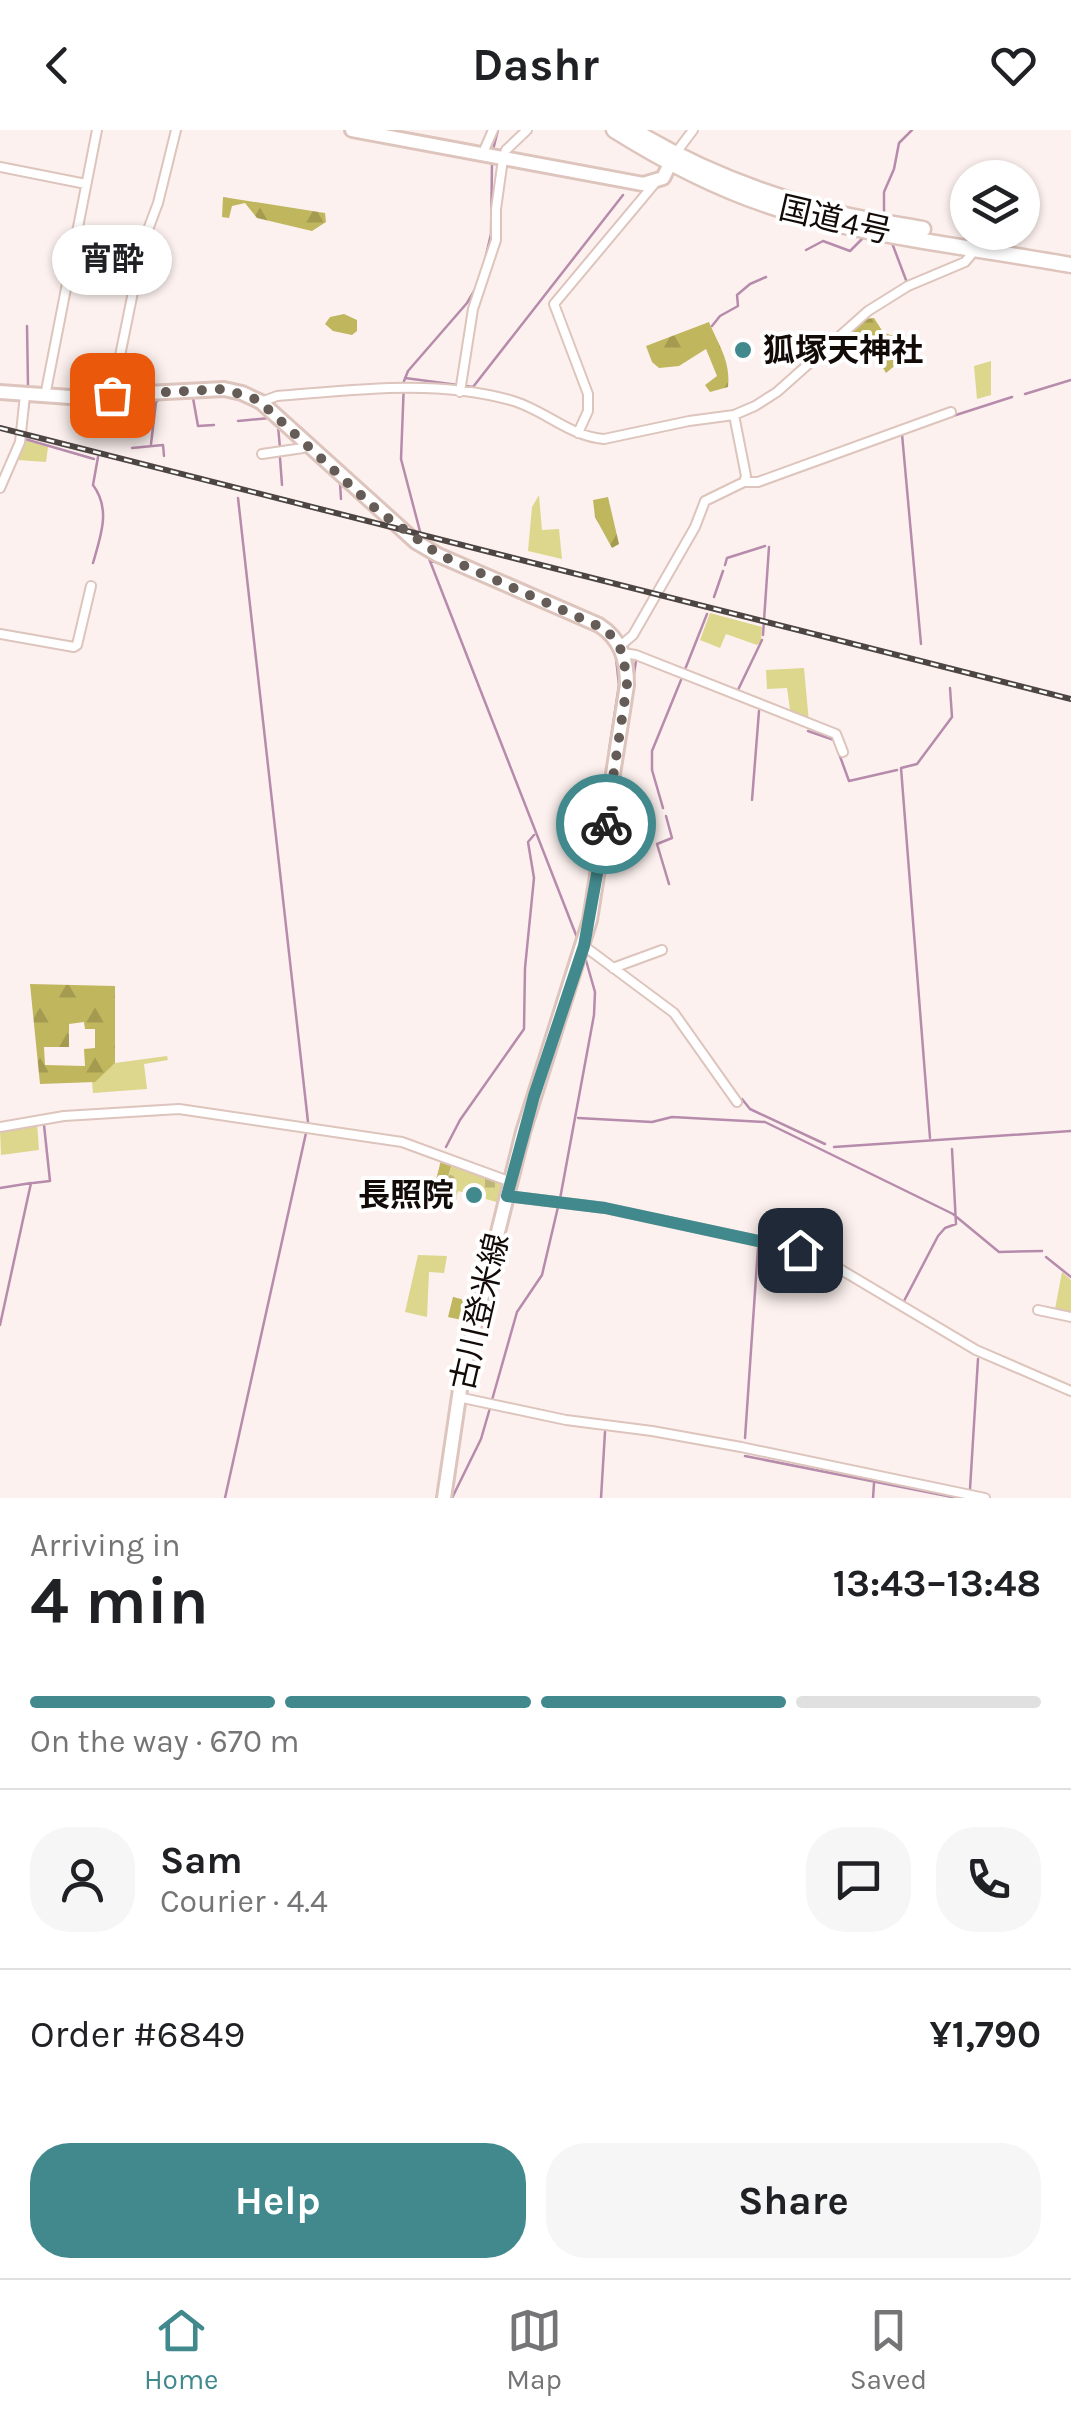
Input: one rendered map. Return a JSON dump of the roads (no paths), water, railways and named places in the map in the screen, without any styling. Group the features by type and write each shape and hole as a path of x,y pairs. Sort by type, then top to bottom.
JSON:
{"highway":[{"name":"国道4号","path":"614,130 783,210 950,240"},
{"name":"国道4号","path":"633,130 673,159"},
{"name":"国道4号","path":"999,250 1071,265"},
{"name":"国道4号","path":"1019,250 1071,256"}],"main road":[{"path":"352,130 622,182 656,182 663,178 673,159"},
{"path":"0,392 110,396 224,389 260,402 416,542 598,625 621,650"},
{"name":"古川登米線","path":"444,1498 458,1397 509,1189 534,1096 583,950 627,685 621,650"}],"street":[{"path":"45,396 97,130"},
{"path":"113,420 110,396 143,244 158,203 176,130"},
{"path":"461,387 474,309 496,240 493,130"},
{"path":"492,157 506,150 527,130"},
{"path":"673,159 693,130"},
{"path":"0,167 86,184"},
{"path":"578,433 588,411 588,394 554,304 656,182"},
{"path":"74,244 124,254"},
{"path":"260,402 277,396 402,386 461,387 514,401 590,438 621,437 688,420 734,415 776,392 868,311 908,286 965,262 972,250"},
{"path":"0,488 20,442 25,395"},
{"path":"843,752 836,734 621,650 695,526 705,501 744,482 758,482 951,412"},
{"path":"734,415 744,482"},
{"path":"262,454 303,448 307,444"},
{"path":"0,634 78,645 92,586"},
{"path":"583,950 674,1013 736,1102"},
{"path":"613,968 662,950"},
{"path":"0,1127 64,1116 179,1109 402,1142 509,1189 800,1250 828,1262 976,1350 1071,1391"},
{"path":"1038,1310 1071,1317"},
{"path":"458,1397 566,1420 652,1430 986,1498"}],"waterway":[{"path":"493,150 498,130"},
{"path":"884,211 884,192 899,143 912,130"},
{"path":"484,264 491,234 492,163"},
{"path":"405,378 473,387 623,195"},
{"path":"806,250 823,241 850,251 863,238"},
{"path":"892,243 906,280"},
{"path":"712,326 720,316 738,306 737,295 766,277"},
{"path":"422,539 401,459 404,381 477,286"},
{"path":"27,326 28,385"},
{"path":"1025,394 1071,380"},
{"path":"928,424 1012,397"},
{"path":"151,444 156,402 176,398"},
{"path":"180,398 188,398"},
{"path":"193,398 198,426 214,425"},
{"path":"26,421 29,403"},
{"path":"238,421 270,418"},
{"path":"280,448 278,426 281,428"},
{"path":"902,434 921,644"},
{"path":"25,439 94,459"},
{"path":"132,448 163,445 164,456"},
{"path":"306,451 340,483 341,499"},
{"path":"6,482 19,453"},
{"path":"93,563 103,522 102,503 93,485 98,457"},
{"path":"280,458 282,485"},
{"path":"238,498 308,1122"},
{"path":"725,565 727,558 765,546"},
{"path":"763,635 769,547"},
{"path":"428,556 578,940"},
{"path":"430,560 465,573"},
{"path":"714,597 723,571"},
{"path":"684,672 707,614"},
{"path":"737,692 762,640"},
{"path":"610,643 614,652"},
{"path":"609,751 619,685 616,658"},
{"path":"633,680 636,661"},
{"path":"663,808 652,770 652,751 681,680"},
{"path":"930,1138 901,768 917,764 952,717 950,688"},
{"path":"752,800 759,711"},
{"path":"808,731 834,740 849,781 897,770"},
{"path":"666,816 672,838 657,844 669,884"},
{"path":"446,1147 460,1120 524,1029 525,968 534,878 528,842 534,835"},
{"path":"560,1199 594,1015 595,992 585,957"},
{"path":"742,1099 750,1109 825,1144"},
{"path":"578,1118 652,1122 672,1117 765,1122 953,1214 999,1252 1042,1251"},
{"path":"33,1183 50,1181 44,1125"},
{"path":"834,1147 1071,1131"},
{"path":"225,1498 306,1133"},
{"path":"904,1301 938,1236 956,1224 952,1149"},
{"path":"0,1188 31,1183 0,1325"},
{"path":"492,1400 517,1312 542,1275 558,1207"},
{"path":"745,1438 758,1248"},
{"path":"1046,1257 1071,1277"},
{"path":"970,1489 978,1359"},
{"path":"452,1498 481,1439 490,1408"},
{"path":"601,1498 605,1432"},
{"path":"745,1456 957,1498"},
{"path":"873,1498 874,1483"}],"railway":[{"path":"0,428 1071,699"}],"place":[{"name":"狐塚天神社","path":"743,350"},
{"name":"宵酔","path":"112,395"},
{"name":"長照院","path":"474,1195"}]}
